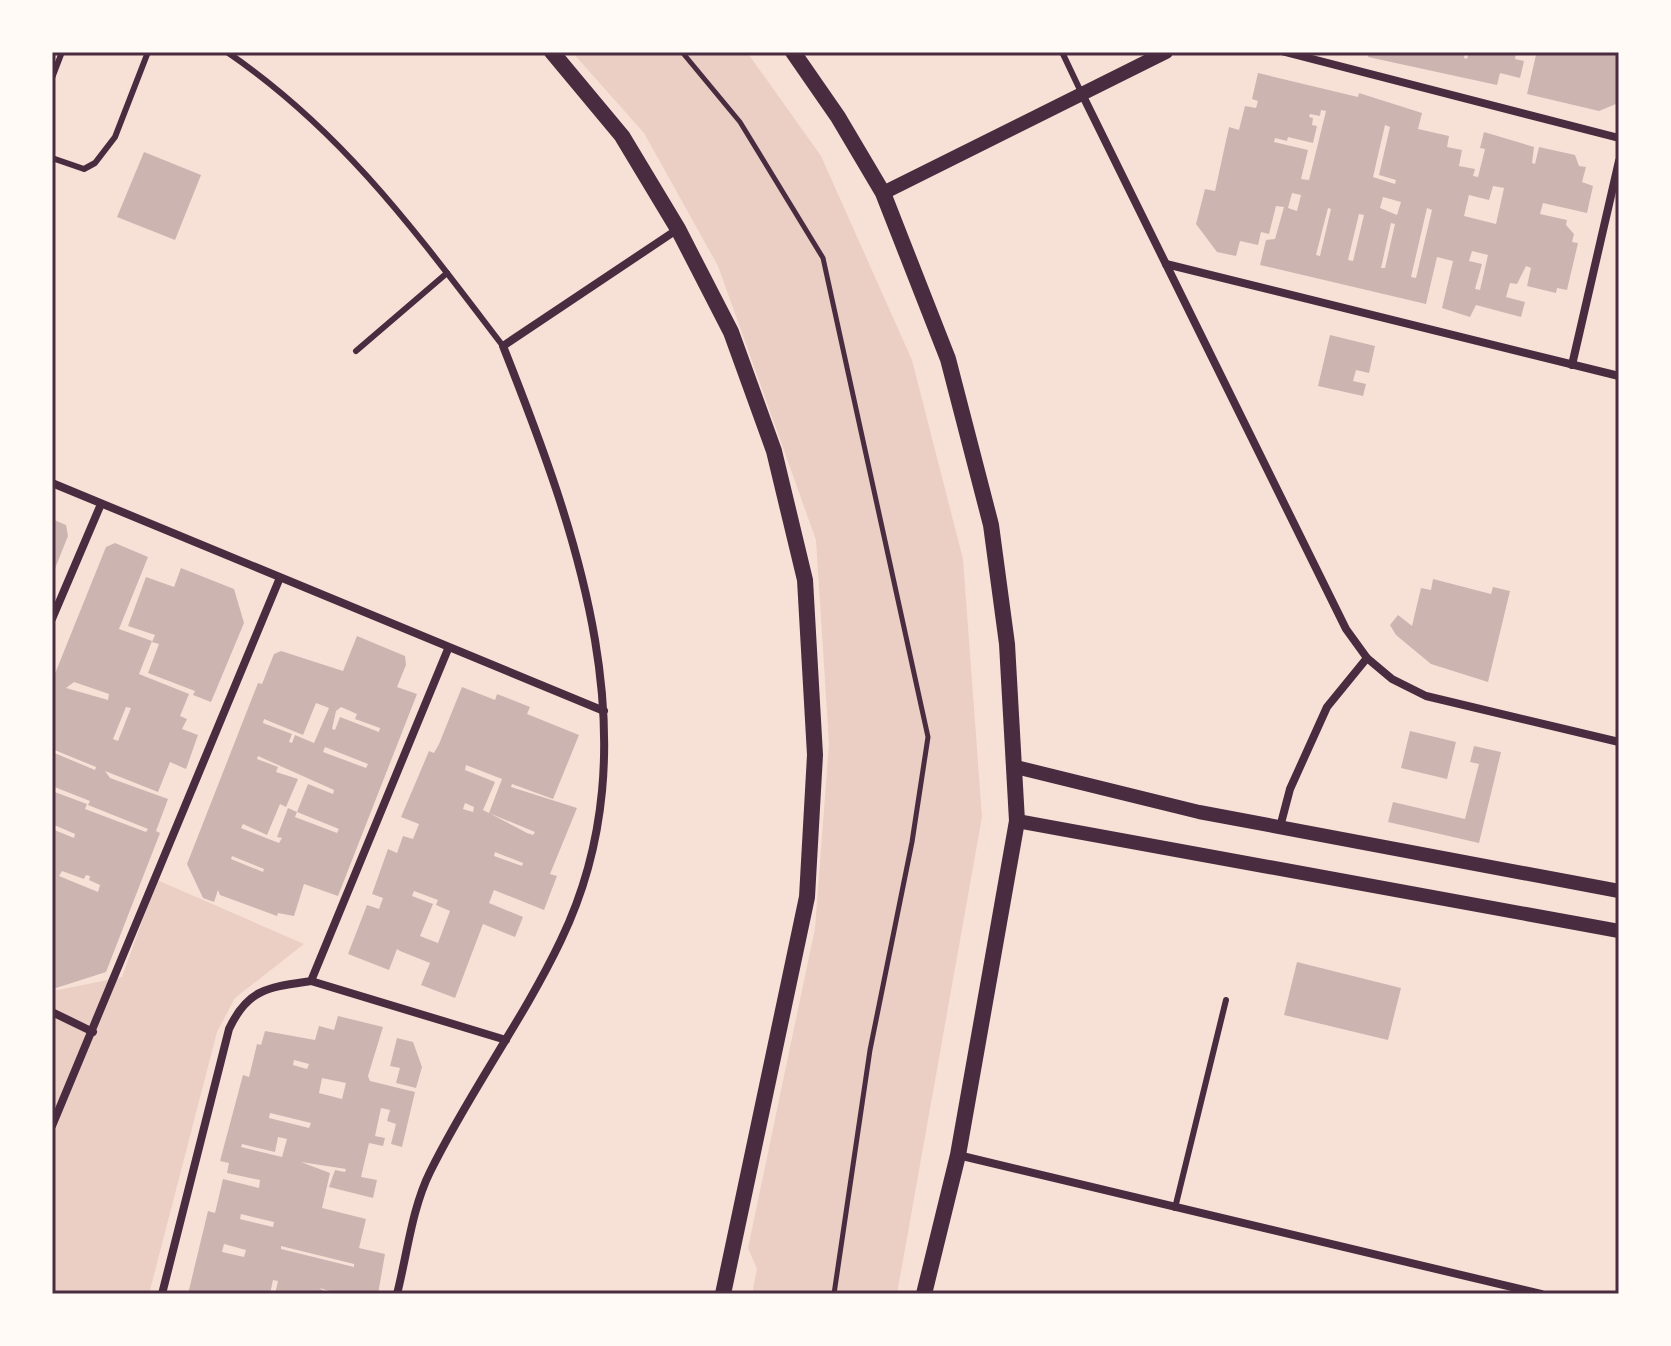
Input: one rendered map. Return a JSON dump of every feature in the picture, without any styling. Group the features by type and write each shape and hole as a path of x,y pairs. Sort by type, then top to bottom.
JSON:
{"main road":[{"path":"552,52 622,136 678,229 731,332 774,451 805,580 815,755 807,897 723,1294"},
{"path":"793,52 838,117 883,193 948,359 991,525 1007,644 1017,821 958,1155 924,1294"}],"street":[{"path":"883,193 1166,52"},
{"path":"1285,52 1619,138"},
{"path":"1082,94 1346,629 1367,658 1392,679 1426,696 1619,742"},
{"path":"1572,365 1619,161"},
{"path":"397,1294 429,1173 562,939 595,843 607,754 588,593 555,477 503,346 678,229"},
{"path":"1166,264 1619,376"},
{"path":"52,483 279,580 604,711"},
{"path":"52,619 101,504"},
{"path":"52,1126 279,580"},
{"path":"311,981 448,649"},
{"path":"1280,827 1290,789 1327,707 1367,658"},
{"path":"1016,767 1199,812 1619,891"},
{"path":"1017,821 1619,931"},
{"path":"162,1294 222,1053 238,1008 253,995 272,987 311,981 506,1040"},
{"path":"52,1012 93,1032"},
{"path":"958,1155 1541,1294"}],"lane":[{"path":"52,78 62,52"},
{"path":"52,158 84,169 106,152 148,52"},
{"path":"227,52 296,105 359,164 503,346"},
{"path":"1062,52 1082,94"},
{"path":"356,351 447,273"},
{"path":"1175,1208 1226,1000"}],"path":[{"path":"682,52 740,122 823,258 928,737 912,842 870,1050 834,1294"}],"shaded area":[{"path":"572,52 747,52 821,156 912,360 963,559 982,817 897,1294 752,1294 757,1269 748,1248 815,928 829,744 816,540 718,266 644,133"},
{"path":"157,880 304,944 235,998 217,1032 149,1294 52,1294 52,988 58,990 122,977"}],"building":[{"path":"1369,52 1465,52 1464,58 1467,59 1469,52 1504,55 1505,52 1516,52 1515,59 1524,61 1520,78 1500,73 1497,85 1368,57"},
{"path":"1530,52 1619,52 1616,104 1599,111 1527,94 1536,55"},
{"path":"1258,73 1358,97 1359,93 1422,113 1418,129 1449,136 1447,147 1462,150 1459,166 1475,169 1473,176 1478,177 1485,149 1480,148 1484,132 1534,147 1532,163 1535,164 1539,147 1575,155 1579,166 1586,167 1582,182 1593,186 1587,213 1543,203 1540,214 1567,220 1566,225 1574,234 1572,242 1578,243 1567,290 1557,288 1556,293 1527,286 1531,268 1526,266 1517,284 1510,283 1506,297 1525,302 1521,317 1476,305 1470,317 1442,308 1453,261 1437,257 1426,304 1260,265 1266,240 1275,239 1284,207 1276,206 1269,234 1261,232 1258,245 1240,241 1236,256 1217,252 1196,224 1205,189 1215,191 1229,127 1239,130 1245,106 1256,108 1258,101 1252,99","holes":["1321,110 1326,111 1309,180 1301,179 1308,150 1274,142 1275,138 1287,141 1288,137 1313,143 1317,126 1312,125 1310,114 1320,116","1385,125 1390,127 1379,175 1396,180 1395,184 1373,177","1493,186 1504,188 1496,224 1464,216 1469,195 1489,200","1292,193 1301,195 1297,211 1288,208","1383,197 1401,202 1397,215 1380,208","1328,208 1331,209 1320,256 1316,255","1427,208 1432,210 1416,278 1411,277","1359,214 1364,215 1353,261 1348,260","1391,223 1395,224 1385,268 1381,268","1472,251 1488,255 1480,290 1475,289 1482,264 1469,261"]},
{"path":"144,152 201,175 175,240 117,217"},
{"path":"1330,335 1375,346 1369,373 1356,370 1353,381 1366,384 1363,396 1318,386"},
{"path":"52,519 66,525 68,536 52,576"},
{"path":"115,543 148,557 119,629 152,641 139,674 189,694 180,716 187,719 182,729 198,735 186,769 170,762 158,792 105,771 110,778 168,799 156,831 160,833 106,972 56,988 52,987 52,829 74,838 75,834 52,824 52,791 87,804 85,809 146,832 148,829 88,805 90,801 52,786 52,752 95,770 96,767 52,749 52,681 106,547","holes":["74,682 109,694 108,700 66,688","126,707 131,708 118,741 113,739","62,871 84,879 86,875 90,876 89,880 100,885 98,892 59,876"]},
{"path":"181,568 234,589 244,623 211,702 193,695 195,691 148,673 159,644 152,642 155,635 128,626 146,577 174,587"},
{"path":"1433,579 1491,594 1493,587 1510,591 1488,682 1431,664 1396,635 1390,625 1398,615 1412,626 1421,588 1431,590"},
{"path":"357,636 405,656 406,665 397,687 417,694 338,896 304,884 294,916 278,913 277,916 220,895 218,890 214,902 203,898 187,864 258,683 262,684 274,654 281,651 343,671","holes":["316,703 329,708 314,743 295,735 292,743 289,742 292,734 263,723 264,719 303,735","341,707 357,714 355,719 380,728 379,732 340,717 335,730 332,729 336,711","325,747 368,764 366,768 323,752","258,756 334,790 333,794 308,784 297,812 288,808 277,837 282,838 279,843 241,828 243,824 267,835 280,804 286,807 298,779 276,772 278,767 257,759","297,812 339,829 337,833 295,817","232,856 264,869 263,872 231,859"]},
{"path":"462,687 495,700 497,694 530,707 527,714 579,735 553,799 512,784 511,787 577,808 550,874 557,876 544,910 494,890 489,903 523,917 515,937 483,924 455,998 421,985 430,963 397,949 389,970 348,954 367,905 379,909 383,898 372,894 388,849 397,853 403,836 413,839 419,824 401,817 429,751 434,753","holes":["466,765 502,779 489,813 483,810 495,782 465,770","465,803 474,807 473,812 463,809","489,813 535,832 533,835 527,833","495,852 523,863 522,866 494,856","414,891 438,900 436,905 450,911 438,943 420,936 433,904 412,896"]},
{"path":"1410,731 1456,742 1447,779 1401,768"},
{"path":"1474,746 1501,752 1479,843 1388,822 1393,802 1465,819 1479,764 1470,762"},
{"path":"1297,962 1401,988 1388,1040 1284,1015"},
{"path":"338,1016 383,1027 368,1076 370,1081 415,1092 402,1147 391,1144 396,1124 387,1121 390,1110 381,1108 375,1136 385,1138 383,1146 369,1143 361,1177 377,1180 373,1198 329,1187 335,1170 345,1172 346,1169 301,1162 330,1173 322,1208 366,1219 359,1248 385,1254 378,1294 341,1294 319,1288 329,1294 275,1294 278,1281 273,1280 270,1294 188,1294 208,1211 215,1213 223,1179 259,1188 260,1180 227,1173 229,1163 220,1161 243,1075 249,1077 257,1044 261,1045 265,1031 315,1040 319,1026 334,1030","holes":["294,1060 309,1064 307,1069 293,1065","322,1078 346,1083 342,1099 319,1093","270,1113 311,1123 309,1128 269,1118","278,1137 287,1139 282,1157 241,1147 242,1144 275,1152","241,1214 274,1222 273,1227 240,1219","224,1244 246,1250 244,1257 222,1252","281,1246 354,1264 354,1267 281,1249"]},
{"path":"397,1038 413,1042 422,1067 416,1088 396,1083 400,1068 390,1066"}]}
